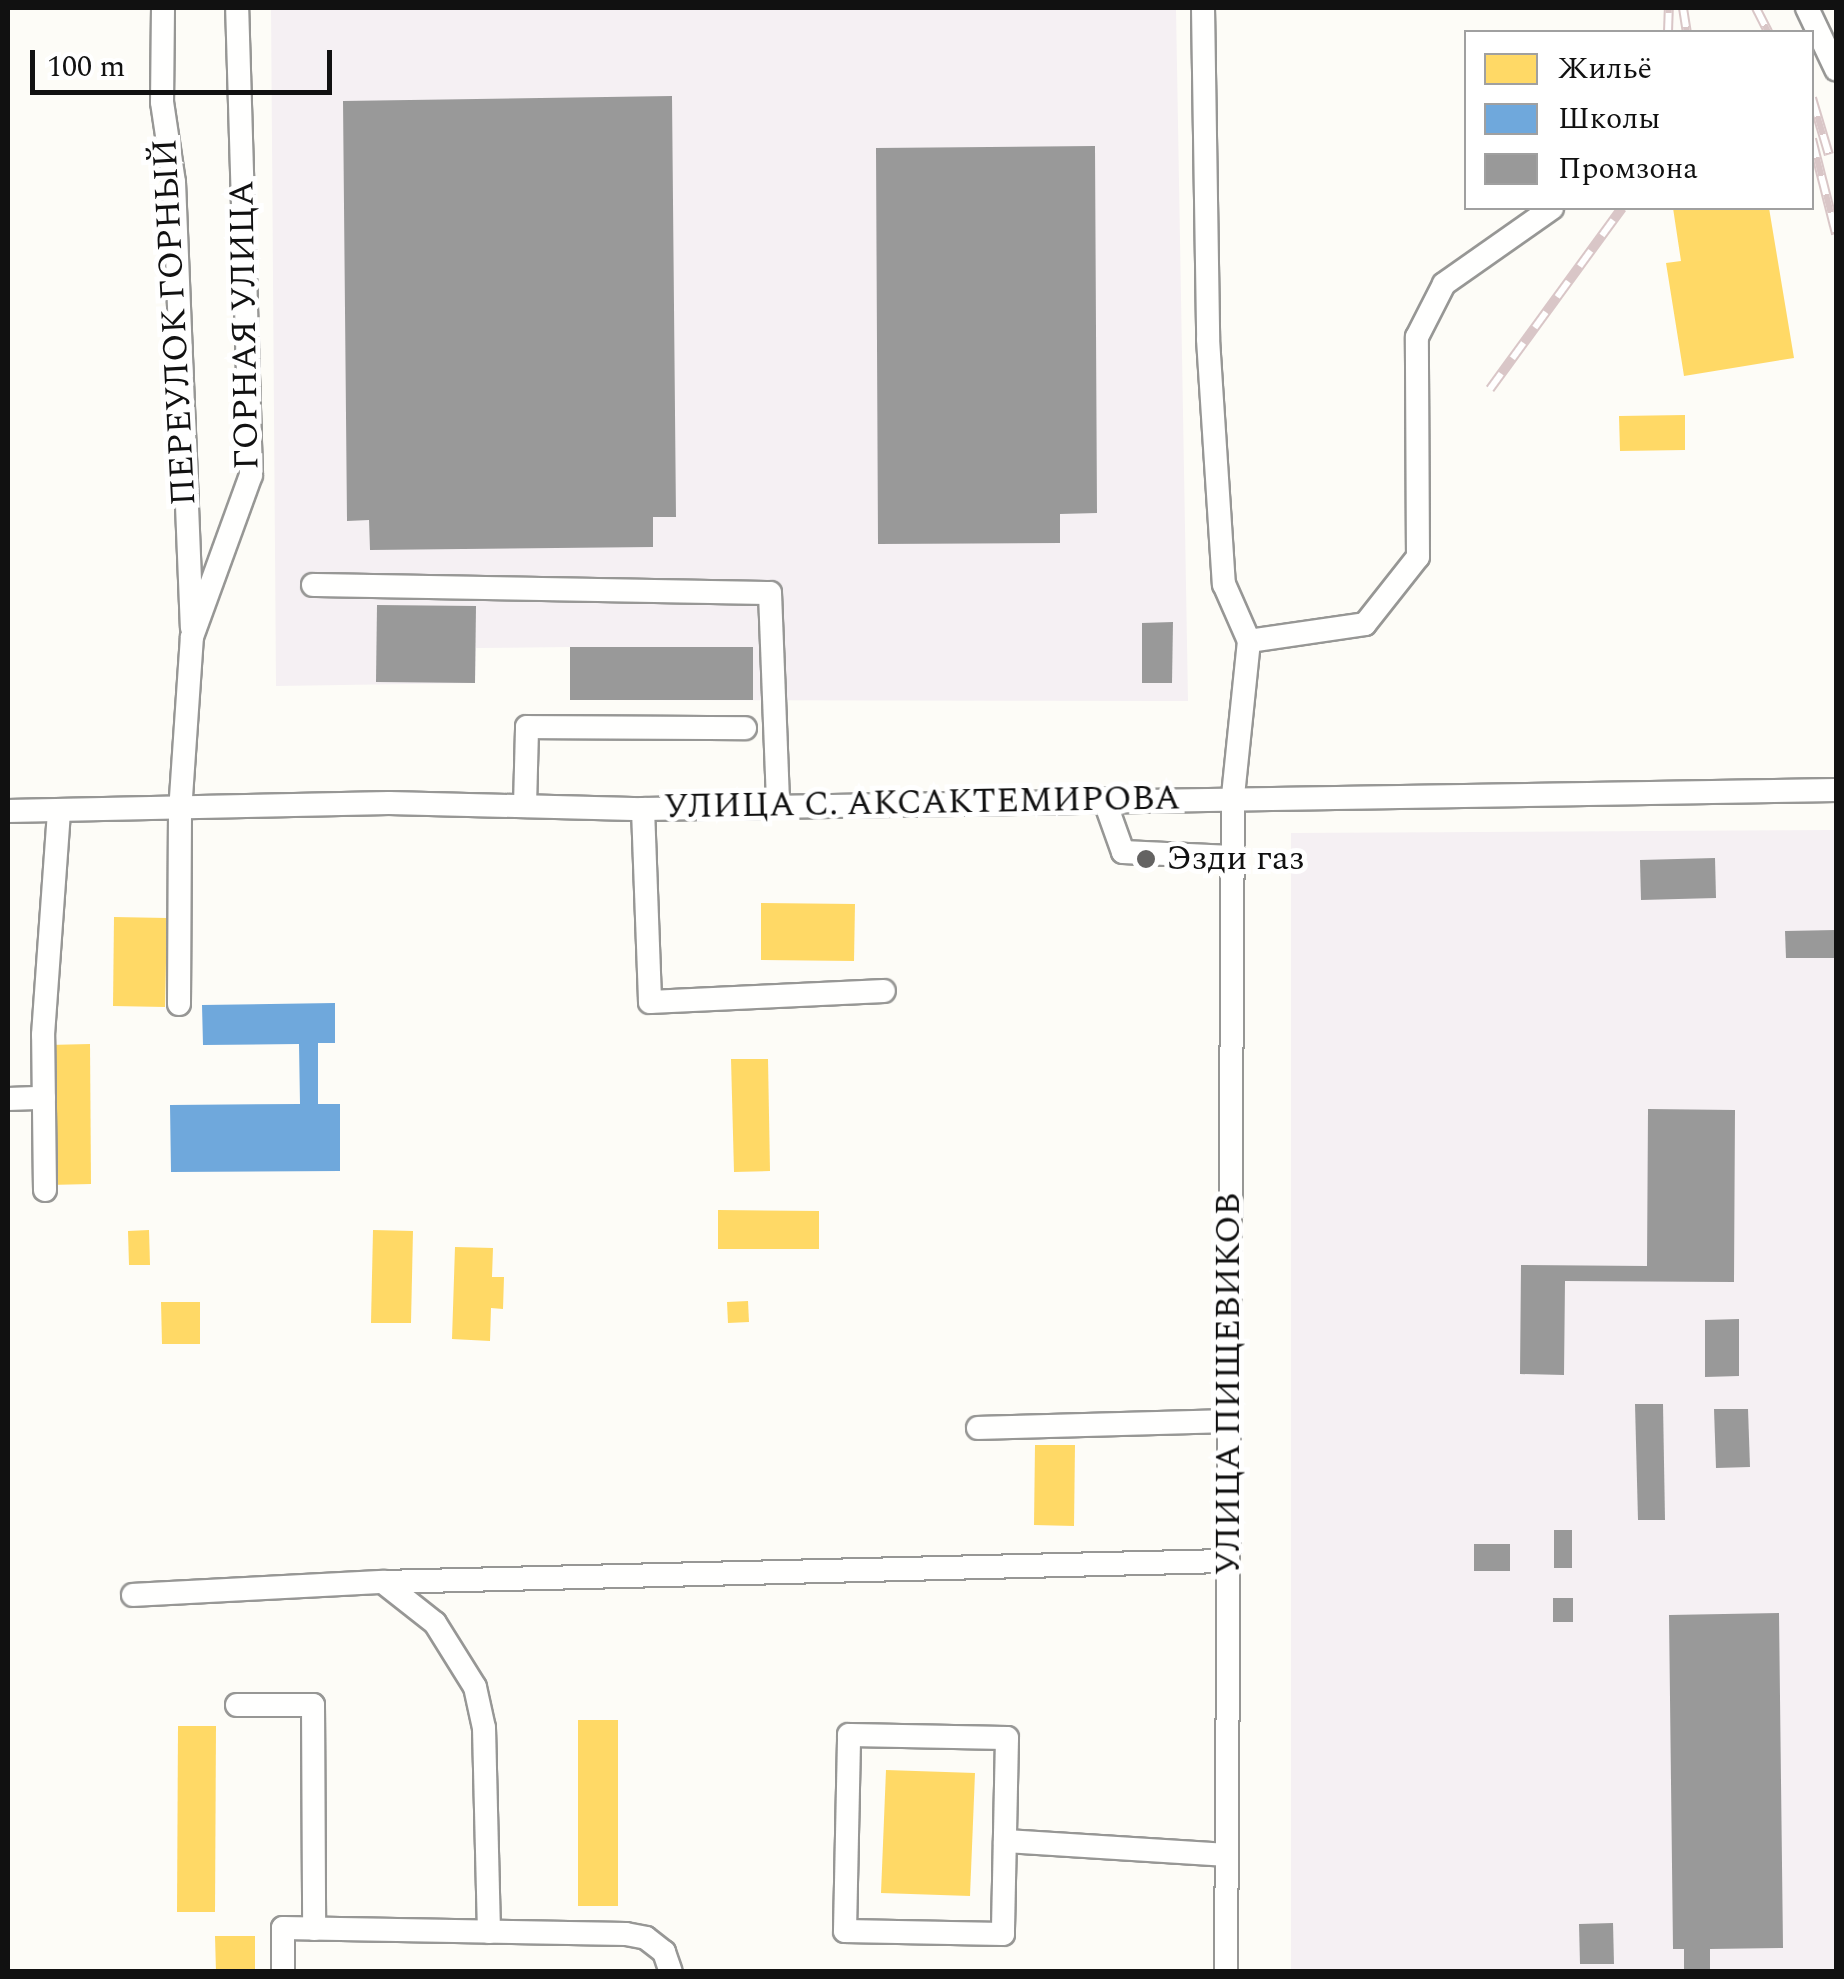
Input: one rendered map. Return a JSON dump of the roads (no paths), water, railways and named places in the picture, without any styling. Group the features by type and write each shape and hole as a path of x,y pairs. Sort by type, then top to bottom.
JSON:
{"street":[{"name":"ПЕРЕУЛОК ГОРНЫЙ","path":"163,8 162,102 174,182 192,637"},
{"name":"ГОРНАЯ УЛИЦА","path":"180,1004 180,812 192,637 251,475 238,8"},
{"path":"1203,8 1207,320 1224,584 1249,641 1365,624 1418,557 1417,337 1444,284 1549,210"},
{"path":"1806,8 1836,69"},
{"path":"313,585 770,593 778,806"},
{"name":"УЛИЦА ПИЩЕВИКОВ","path":"1226,1972 1232,796 1249,641"},
{"path":"525,806 527,727 745,728"},
{"name":"УЛИЦА С. АКСАКТЕМИРОВА","path":"8,811 180,812 388,803 643,808 1232,796 1836,790"},
{"path":"1104,799 1123,852 1232,857"},
{"path":"643,808 650,1002 884,991"},
{"path":"46,1190 44,1098 58,812"},
{"path":"8,1099 44,1098"},
{"path":"978,1428 1228,1421"},
{"path":"133,1595 383,1582 1227,1561"},
{"path":"383,1582 436,1624 475,1687 484,1728 489,1932"},
{"path":"237,1705 312,1704 314,1929"},
{"path":"849,1735 1007,1738 1005,1841 1003,1934 845,1931 849,1735"},
{"path":"1005,1841 1225,1856"},
{"path":"283,1972 283,1928 646,1938 664,1952 671,1972"}],"railway":[{"path":"1668,30 1669,8"},
{"path":"1683,8 1687,30"},
{"path":"1756,8 1767,30"},
{"path":"1814,105 1829,155"},
{"path":"1814,147 1836,234"},
{"path":"1490,389 1621,210"}],"place":[{"name":"Эзди газ","path":"1146,859"}]}
